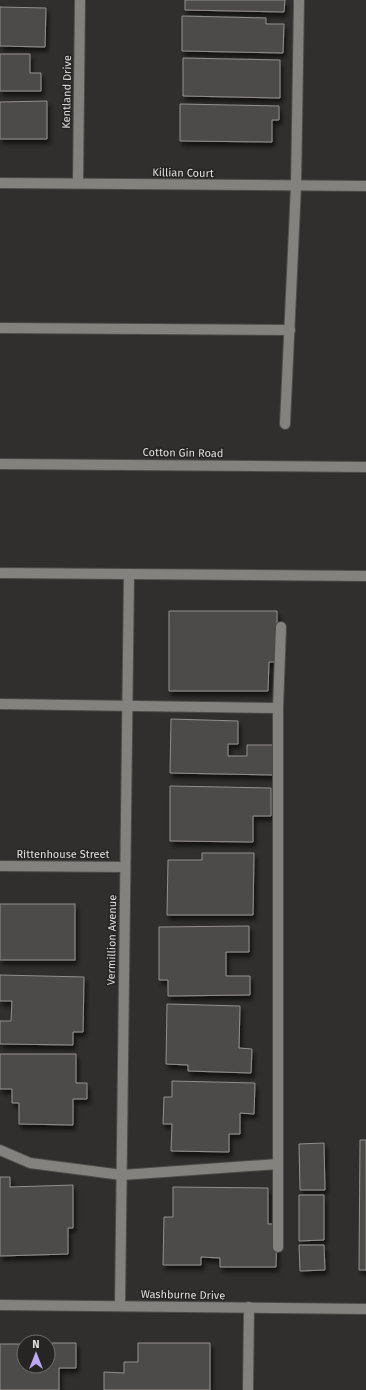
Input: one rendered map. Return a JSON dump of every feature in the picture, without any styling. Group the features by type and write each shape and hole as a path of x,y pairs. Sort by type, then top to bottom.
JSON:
{"street":[{"name":"Kentland Drive","path":"78,183 80,0"},
{"path":"285,424 296,186 299,0"},
{"name":"Killian Court","path":"0,183 366,186"},
{"path":"0,328 290,330"},
{"name":"Cotton Gin Road","path":"0,464 366,467"},
{"path":"0,573 366,576"},
{"name":"Vermillion Avenue","path":"120,1306 129,574"},
{"path":"278,1247 278,708 282,627"},
{"path":"0,704 278,708"},
{"name":"Rittenhouse Street","path":"0,866 125,867"},
{"path":"0,1150 30,1163 122,1175 278,1164"},
{"name":"Washburne Drive","path":"0,1305 366,1308"},
{"path":"248,1390 249,1307"}],"building":[{"path":"185,0 285,0 284,12 185,10"},
{"path":"0,7 46,8 45,47 0,46"},
{"path":"182,16 266,18 266,24 284,24 283,53 182,51"},
{"path":"0,54 30,54 30,73 41,73 41,91 0,91"},
{"path":"183,58 280,60 280,98 183,96"},
{"path":"47,101 47,139 0,139 0,102"},
{"path":"180,104 279,106 279,120 272,120 272,142 180,141"},
{"path":"169,611 277,611 277,662 269,662 268,691 169,691"},
{"path":"171,719 238,721 238,744 228,744 228,756 247,756 247,745 273,745 273,775 170,773"},
{"path":"170,786 271,788 271,816 253,816 253,842 170,841"},
{"path":"202,853 254,853 253,915 167,915 168,860 202,860"},
{"path":"0,904 75,904 75,960 0,960"},
{"path":"249,926 249,952 226,952 226,976 250,976 250,995 168,996 168,980 159,980 159,927"},
{"path":"0,975 84,977 83,1032 73,1032 73,1045 0,1044 0,1021 11,1021 12,1001 0,1001"},
{"path":"167,1004 240,1006 239,1048 252,1049 251,1073 188,1071 188,1065 166,1064"},
{"path":"0,1054 76,1054 76,1083 87,1083 87,1099 73,1099 73,1125 19,1124 19,1103 12,1103 12,1089 0,1089"},
{"path":"172,1081 255,1083 254,1114 240,1113 240,1134 229,1134 229,1152 171,1151 172,1124 163,1124 164,1097 172,1097"},
{"path":"360,1140 366,1140 366,1270 359,1270"},
{"path":"324,1143 325,1190 300,1190 299,1144"},
{"path":"0,1177 10,1177 10,1187 73,1185 73,1228 68,1228 68,1254 0,1256"},
{"path":"173,1187 268,1188 268,1224 277,1224 276,1267 220,1267 220,1258 201,1257 201,1265 163,1265 164,1217 173,1217"},
{"path":"299,1195 324,1195 324,1240 299,1241"},
{"path":"299,1245 324,1245 325,1270 300,1271"},
{"path":"56,1343 76,1343 76,1368 59,1368 59,1390 0,1390 0,1344 16,1344 16,1374 56,1374"},
{"path":"138,1343 210,1343 210,1390 104,1390 104,1372 124,1373 124,1362 138,1362"}]}
